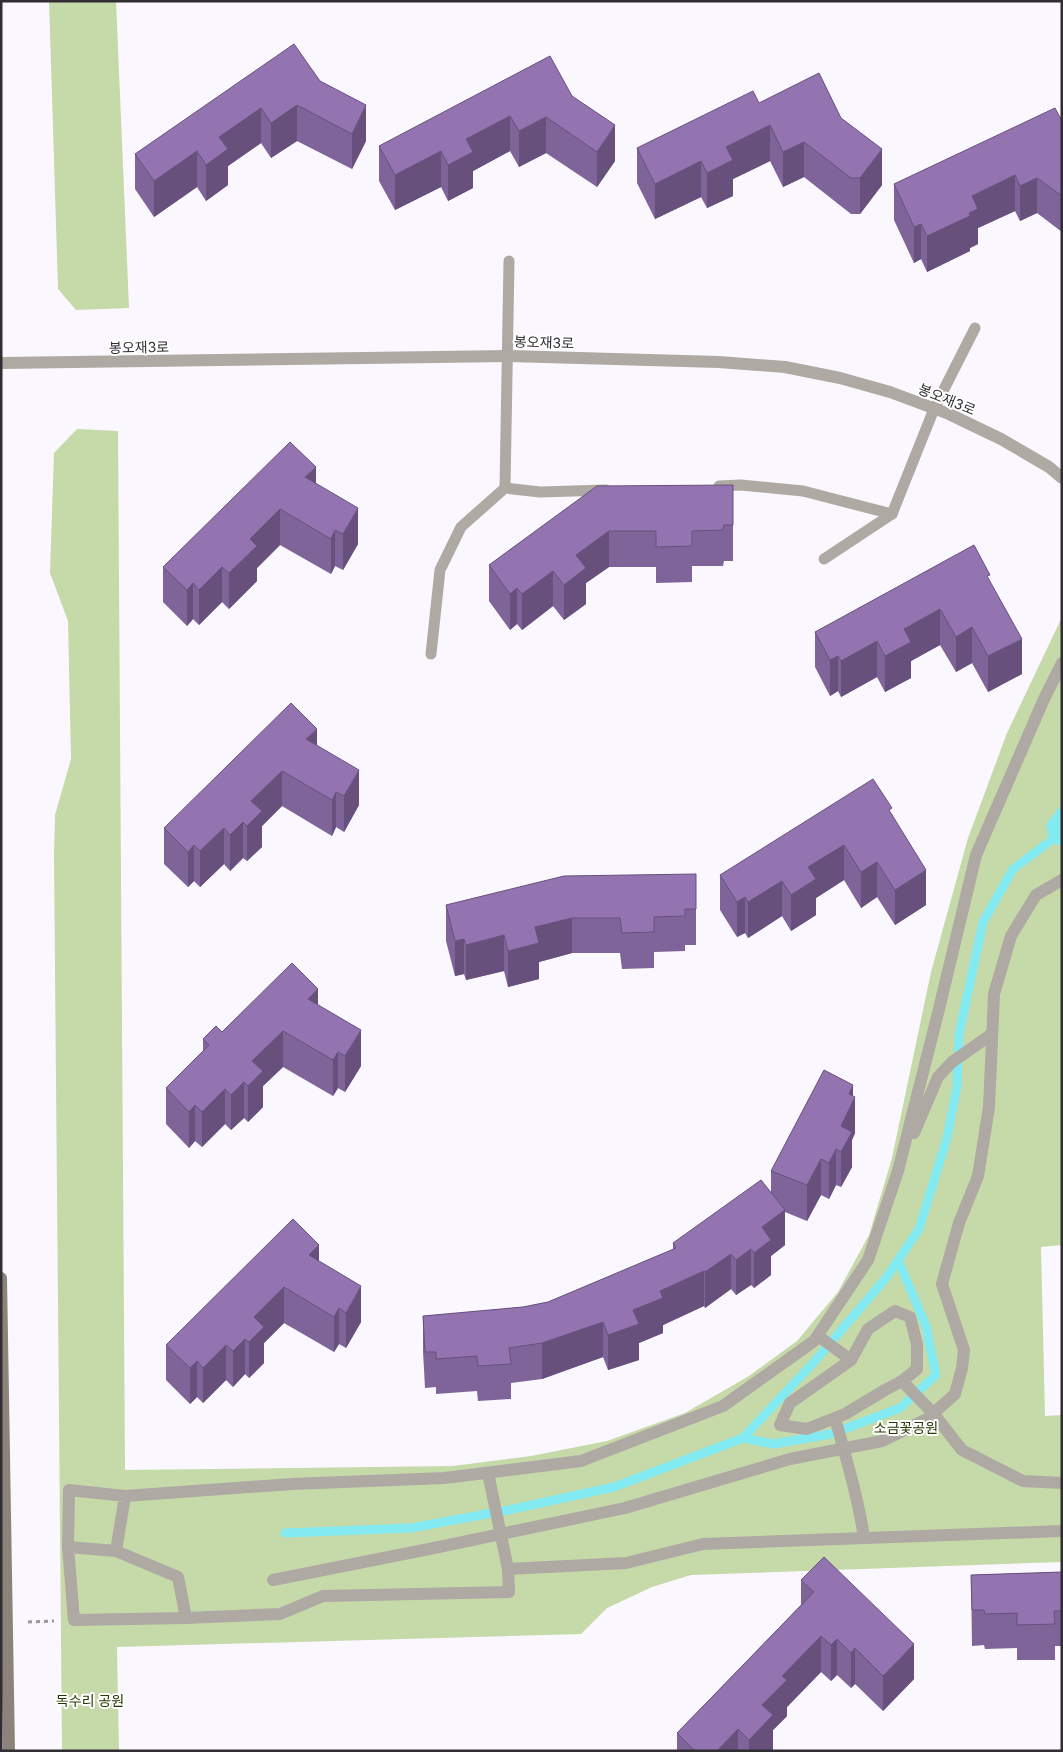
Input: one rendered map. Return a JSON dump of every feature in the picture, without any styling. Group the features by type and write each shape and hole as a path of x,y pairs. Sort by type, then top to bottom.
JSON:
{"main road":[{"path":"1,1278 9,1751"}],"street":[{"name":"봉오재3로","path":"1,363 509,356 719,362 785,368 840,378 890,392 934,409 1001,439 1049,467 1062,478"},
{"path":"488,1473 508,1569 509,1592 323,1596 280,1614 74,1620 68,1547 69,1490 125,1496 292,1484 444,1478 581,1461 723,1406 814,1341 868,1260 898,1171 976,855 1044,699 1062,663"},
{"path":"273,1580 625,1508 790,1459 882,1441 927,1419 955,1394 962,1368 964,1350 942,1284 959,1223 978,1176 990,1107 994,994 1011,936 1036,895 1062,880"},
{"path":"898,1171 938,1077 952,1062 992,1034"},
{"path":"895,1311 910,1317 917,1344 917,1369 902,1381 845,1414 807,1429 780,1425 790,1403 851,1360 868,1329 895,1311"},
{"path":"818,1336 851,1360"},
{"path":"902,1381 933,1413 962,1450 1023,1481 1062,1482"},
{"path":"836,1418 859,1505 864,1538"},
{"path":"116,1551 125,1496"},
{"path":"508,1569 626,1563 703,1544 1062,1531"},
{"path":"68,1547 116,1551 178,1577 186,1618"}],"lane":[{"path":"431,654 440,570 461,527 505,488 509,356 509,261"},
{"path":"824,559 892,514 934,409 975,328"},
{"path":"712,486 741,485 803,491 892,514"},
{"path":"505,488 540,492 617,490"}],"path":[{"path":"7,1623 74,1620"}],"green space":[{"path":"49,1 116,1 129,308 76,310 58,289"},
{"name":"소금꽃공원","path":"77,429 118,431 125,1470 453,1466 531,1456 607,1441 685,1413 749,1376 797,1341 838,1292 869,1235 892,1158 931,972 968,838 1007,733 1062,617 1062,1245 1041,1247 1045,1416 1062,1415 1062,1562 691,1575 652,1587 607,1608 581,1634 117,1647 119,1751 62,1751 54,856 55,815 71,759 68,621 50,573 54,453"}],"water":[{"path":"1062,804 1062,846 1049,842 1046,824"}],"building":[{"path":"294,44 320,81 366,105 352,134 297,105 271,123 261,108 219,137 228,149 206,165 197,151 154,181 135,154"},
{"path":"550,56 572,96 615,125 597,152 546,117 519,131 510,116 466,139 473,152 448,165 441,151 395,175 379,146"},
{"path":"819,73 841,118 882,149 860,178 851,178 804,142 783,152 770,125 726,147 733,160 707,173 701,161 655,184 637,148 753,91 759,103"},
{"path":"1055,108 1062,121 1062,196 1037,178 1020,186 1015,175 972,196 978,209 969,213 970,216 927,236 921,224 914,227 894,184"},
{"path":"290,442 316,467 305,477 358,508 343,534 335,530 331,539 280,509 250,539 257,546 229,573 222,567 199,590 193,583 187,590 163,567"},
{"path":"733,485 733,525 724,525 723,530 692,531 692,546 656,547 656,531 609,531 576,555 586,568 564,585 553,571 522,594 517,588 510,594 489,565 597,486"},
{"path":"974,545 990,575 987,576 1022,639 988,656 972,627 956,637 940,609 904,629 911,642 885,656 877,641 841,661 838,656 830,660 815,632"},
{"path":"291,703 317,729 306,739 359,770 344,796 336,792 332,800 282,771 251,801 262,811 247,826 243,822 230,835 224,828 200,851 194,845 188,852 164,828"},
{"path":"873,779 892,808 889,810 926,870 895,890 877,862 861,872 844,845 808,867 816,879 791,895 782,881 748,902 745,897 737,902 720,875"},
{"path":"696,874 696,909 685,909 685,916 654,917 654,932 622,933 620,918 572,918 535,927 539,943 508,951 504,935 466,945 464,939 455,941 446,905 564,876"},
{"path":"292,963 318,989 308,999 361,1030 345,1056 338,1052 333,1060 283,1031 252,1061 263,1071 248,1086 244,1082 231,1095 225,1089 202,1112 195,1105 189,1112 166,1088 209,1045 203,1039 216,1026 222,1032"},
{"path":"824,1070 853,1085 849,1094 855,1097 841,1126 852,1132 841,1152 836,1149 829,1163 821,1159 807,1185 771,1171"},
{"path":"761,1180 785,1210 762,1227 771,1240 754,1253 751,1249 736,1260 731,1254 705,1272 660,1291 663,1298 633,1310 639,1324 608,1335 603,1322 542,1343 509,1348 511,1364 478,1366 477,1356 436,1359 436,1352 425,1352 423,1316 523,1307 548,1302 676,1248 673,1243"},
{"path":"293,1219 319,1245 309,1255 361,1286 346,1313 339,1308 334,1317 284,1287 254,1317 264,1327 249,1342 245,1339 233,1351 226,1345 203,1368 197,1361 190,1368 166,1345"},
{"path":"824,1557 914,1644 883,1676 855,1648 851,1653 837,1639 831,1645 821,1636 782,1676 787,1680 762,1705 773,1715 749,1740 738,1729 717,1751 695,1751 677,1733 814,1592 801,1580"},
{"path":"1062,1572 1062,1611 1054,1611 1055,1624 1017,1625 1017,1613 985,1614 984,1610 972,1610 971,1575"}],"waterway":[{"path":"285,1533 411,1528 508,1510 614,1487 743,1438 814,1362 886,1278 919,1229 947,1138 957,1086 959,1034 983,922 1013,869 1049,842"},
{"path":"743,1438 773,1444 831,1434 900,1408 936,1375 926,1326 898,1260"}],"park label":[{"name":"독수리 공원","path":"90,1700"}]}
